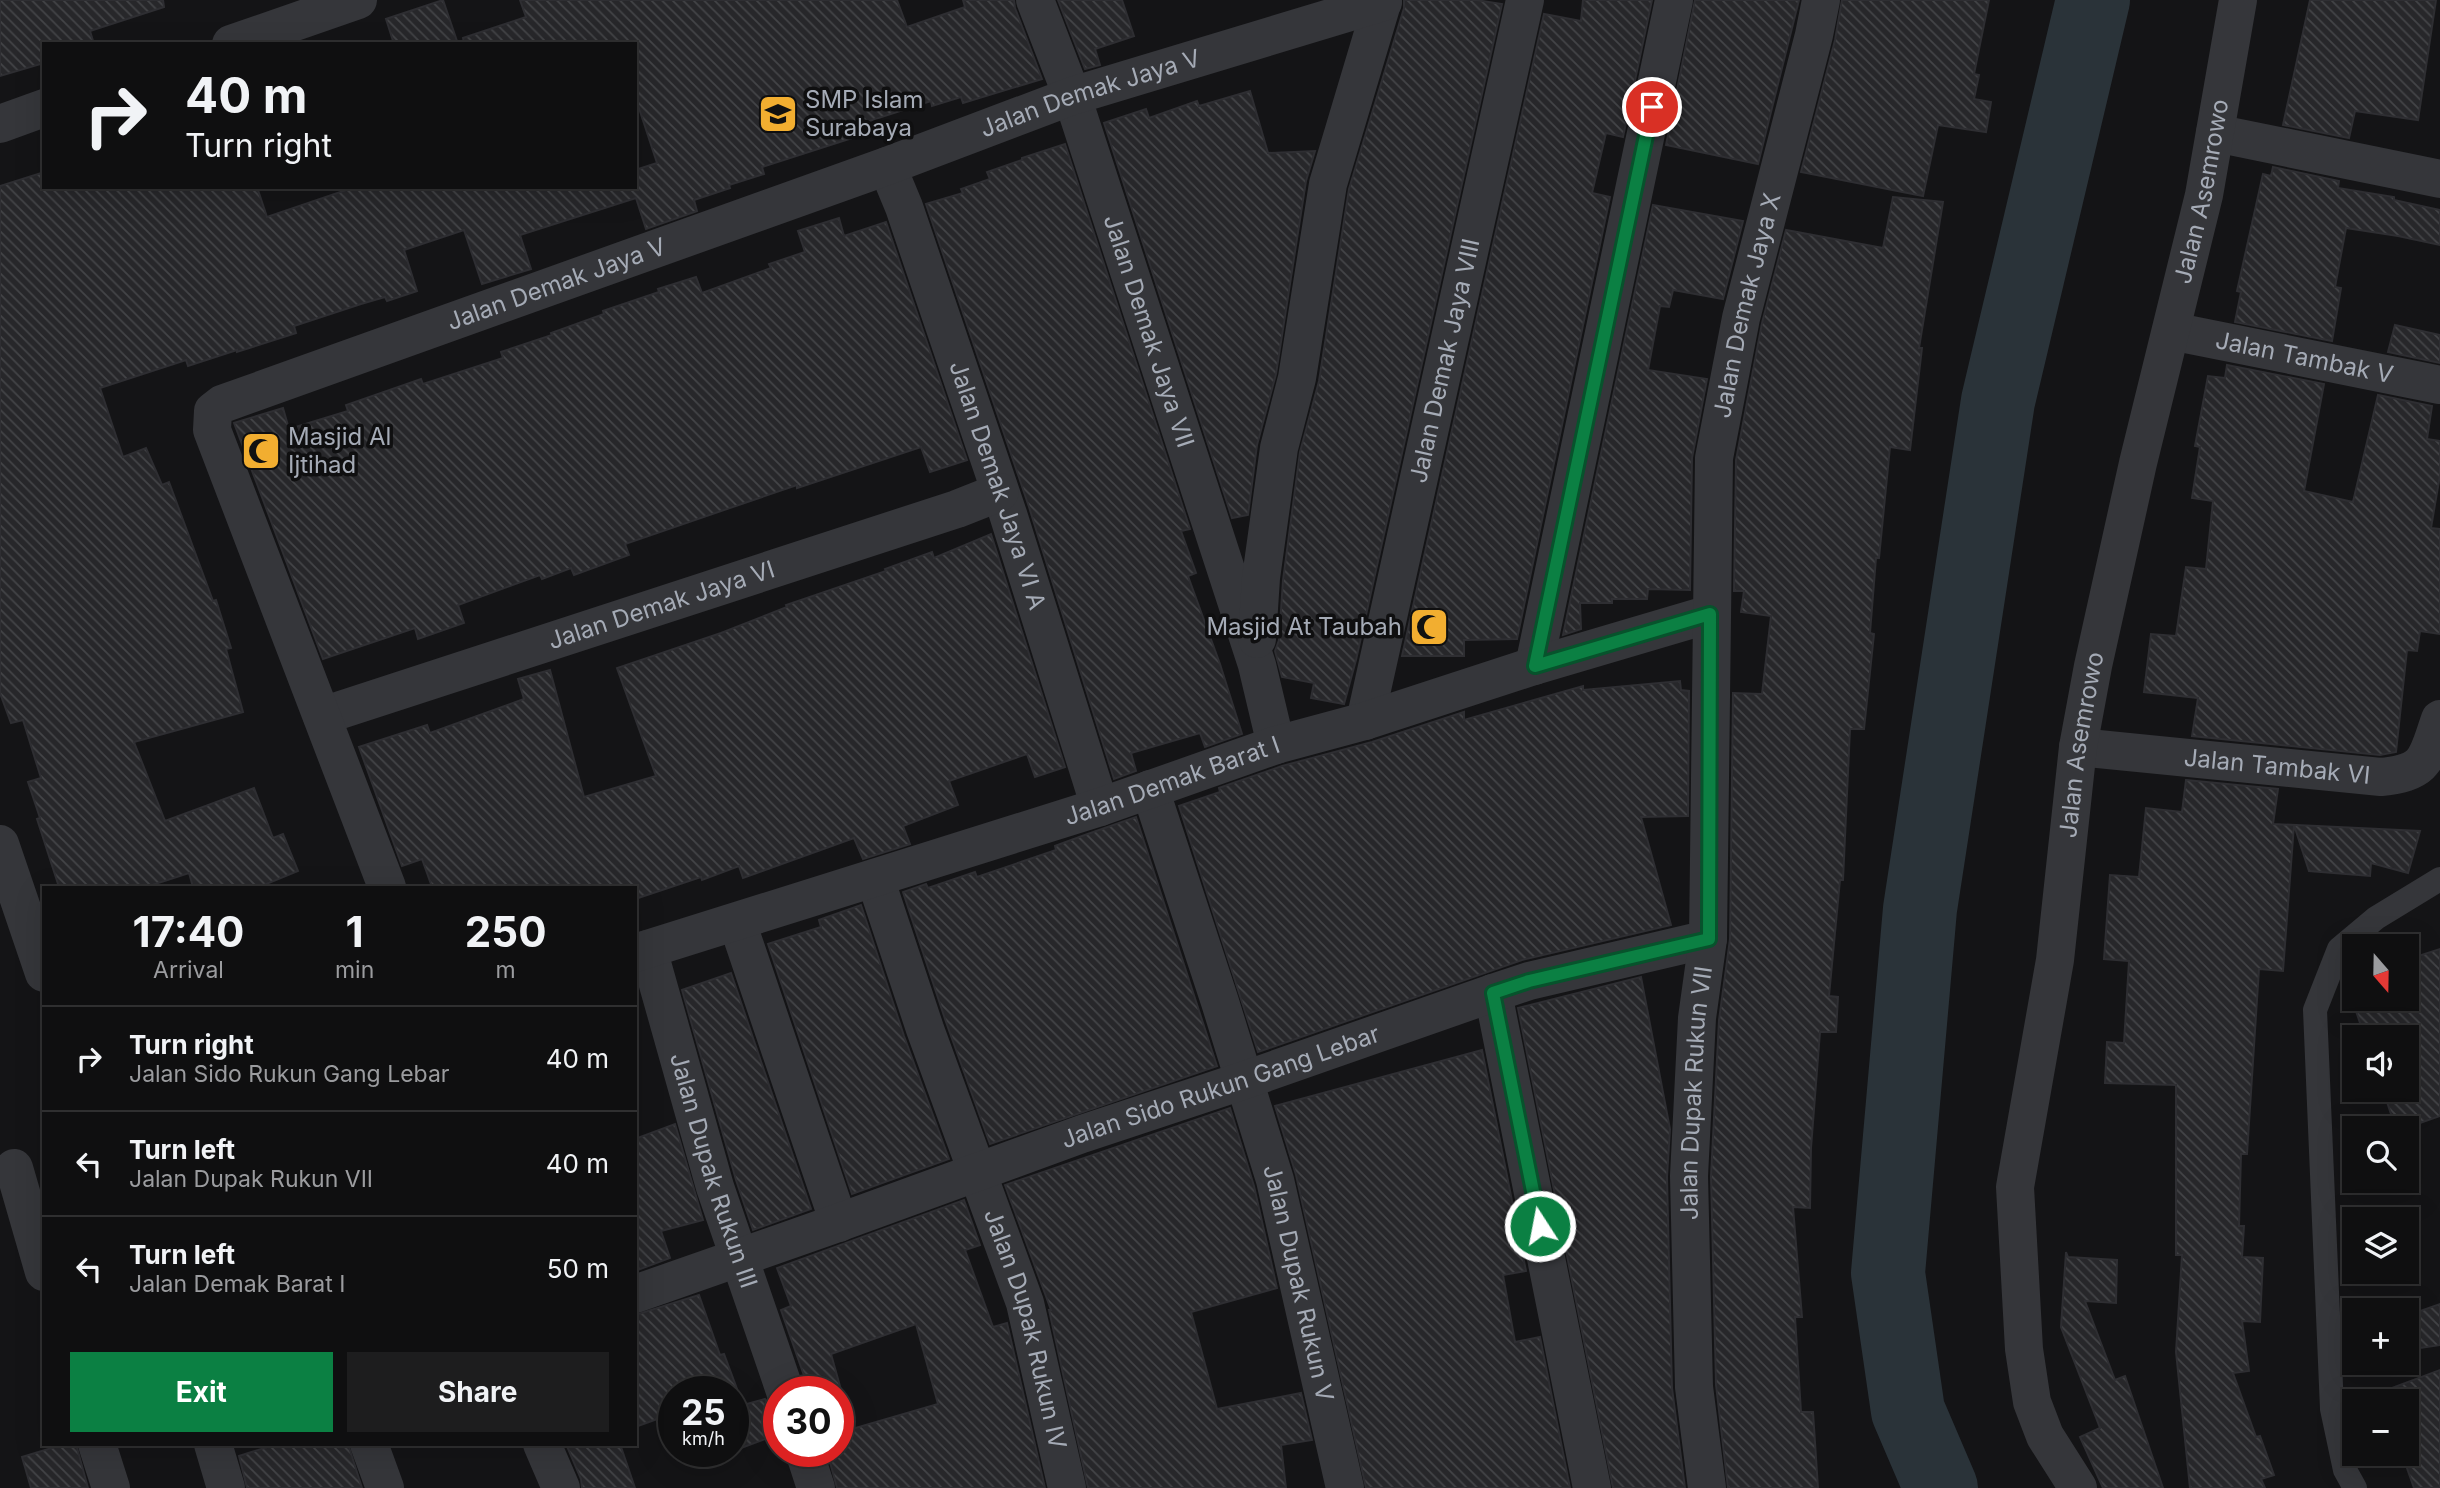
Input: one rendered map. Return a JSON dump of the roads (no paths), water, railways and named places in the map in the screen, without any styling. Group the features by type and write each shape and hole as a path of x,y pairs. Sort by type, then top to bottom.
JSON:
{"street":[{"path":"238,42 358,0"},
{"name":"Jalan Demak Jaya VII","path":"1035,0 1072,96 1257,665 1276,745"},
{"name":"Jalan Demak Jaya VIII","path":"1365,721 1525,0"},
{"path":"1535,666 1674,0"},
{"name":"Jalan Demak Jaya X","path":"1710,614 1714,458 1741,318 1821,0"},
{"name":"Jalan Asemrowo","path":"2078,1488 2045,1436 2032,1402 2024,1349 2015,1186 2056,960 2078,747 2093,666 2138,463 2204,195 2238,0"},
{"name":"Jalan Demak Jaya VII","path":"1257,665 1259,601 1279,448 1297,378 1328,184 1383,1"},
{"name":"Jalan Demak Jaya V","path":"387,886 212,430 213,411 222,404 887,166 1072,96 1383,1"},
{"path":"0,124 42,109"},
{"path":"2215,133 2440,178"},
{"name":"Jalan Demak Jaya VI A","path":"887,166 904,207 1000,492 1100,807"},
{"name":"Jalan Tambak V","path":"2171,331 2440,385"},
{"name":"Jalan Demak Jaya VI","path":"322,716 957,509 1000,492"},
{"name":"Jalan Demak Barat I","path":"642,951 1100,807 1276,745 1365,721 1535,666 1710,614"},
{"name":"Jalan Dupak Rukun VII","path":"1707,1488 1694,1387 1689,1176 1697,1018 1709,939 1710,614"},
{"name":"Jalan Tambak VI","path":"2078,747 2381,777 2406,774 2426,761 2440,719"},
{"name":"Jalan Dupak Rukun V","path":"1150,789 1275,1180 1345,1488"},
{"path":"0,844 42,967"},
{"name":"Jalan Dupak Rukun IV","path":"875,878 925,1029 1025,1303 1068,1488"},
{"path":"737,922 839,1223"},
{"name":"Jalan Sido Rukun Gang Lebar","path":"637,1293 1082,1134 1529,981 1709,939"},
{"name":"Jalan Dupak Rukun III","path":"642,951 715,1187 780,1376"},
{"path":"1493,993 1592,1488"},
{"path":"19,1166 42,1264"},
{"path":"98,1446 111,1488"},
{"path":"214,1446 226,1488"},
{"path":"370,1446 385,1488"},
{"path":"543,1446 561,1488"},
{"path":"809,1467 816,1488"}],"lane":[{"path":"2355,1488 2345,1470 2332,1409 2315,1010 2339,949 2376,918 2440,879"}],"waterway":[{"path":"1941,1488 1908,1411 1888,1273 1920,909 1998,401 2093,0"}],"place":[{"name":"SMP Islam Surabaya","path":"778,114"},
{"name":"Masjid Al Ijtihad","path":"261,451"},
{"name":"Masjid At Taubah","path":"1429,627"}]}
